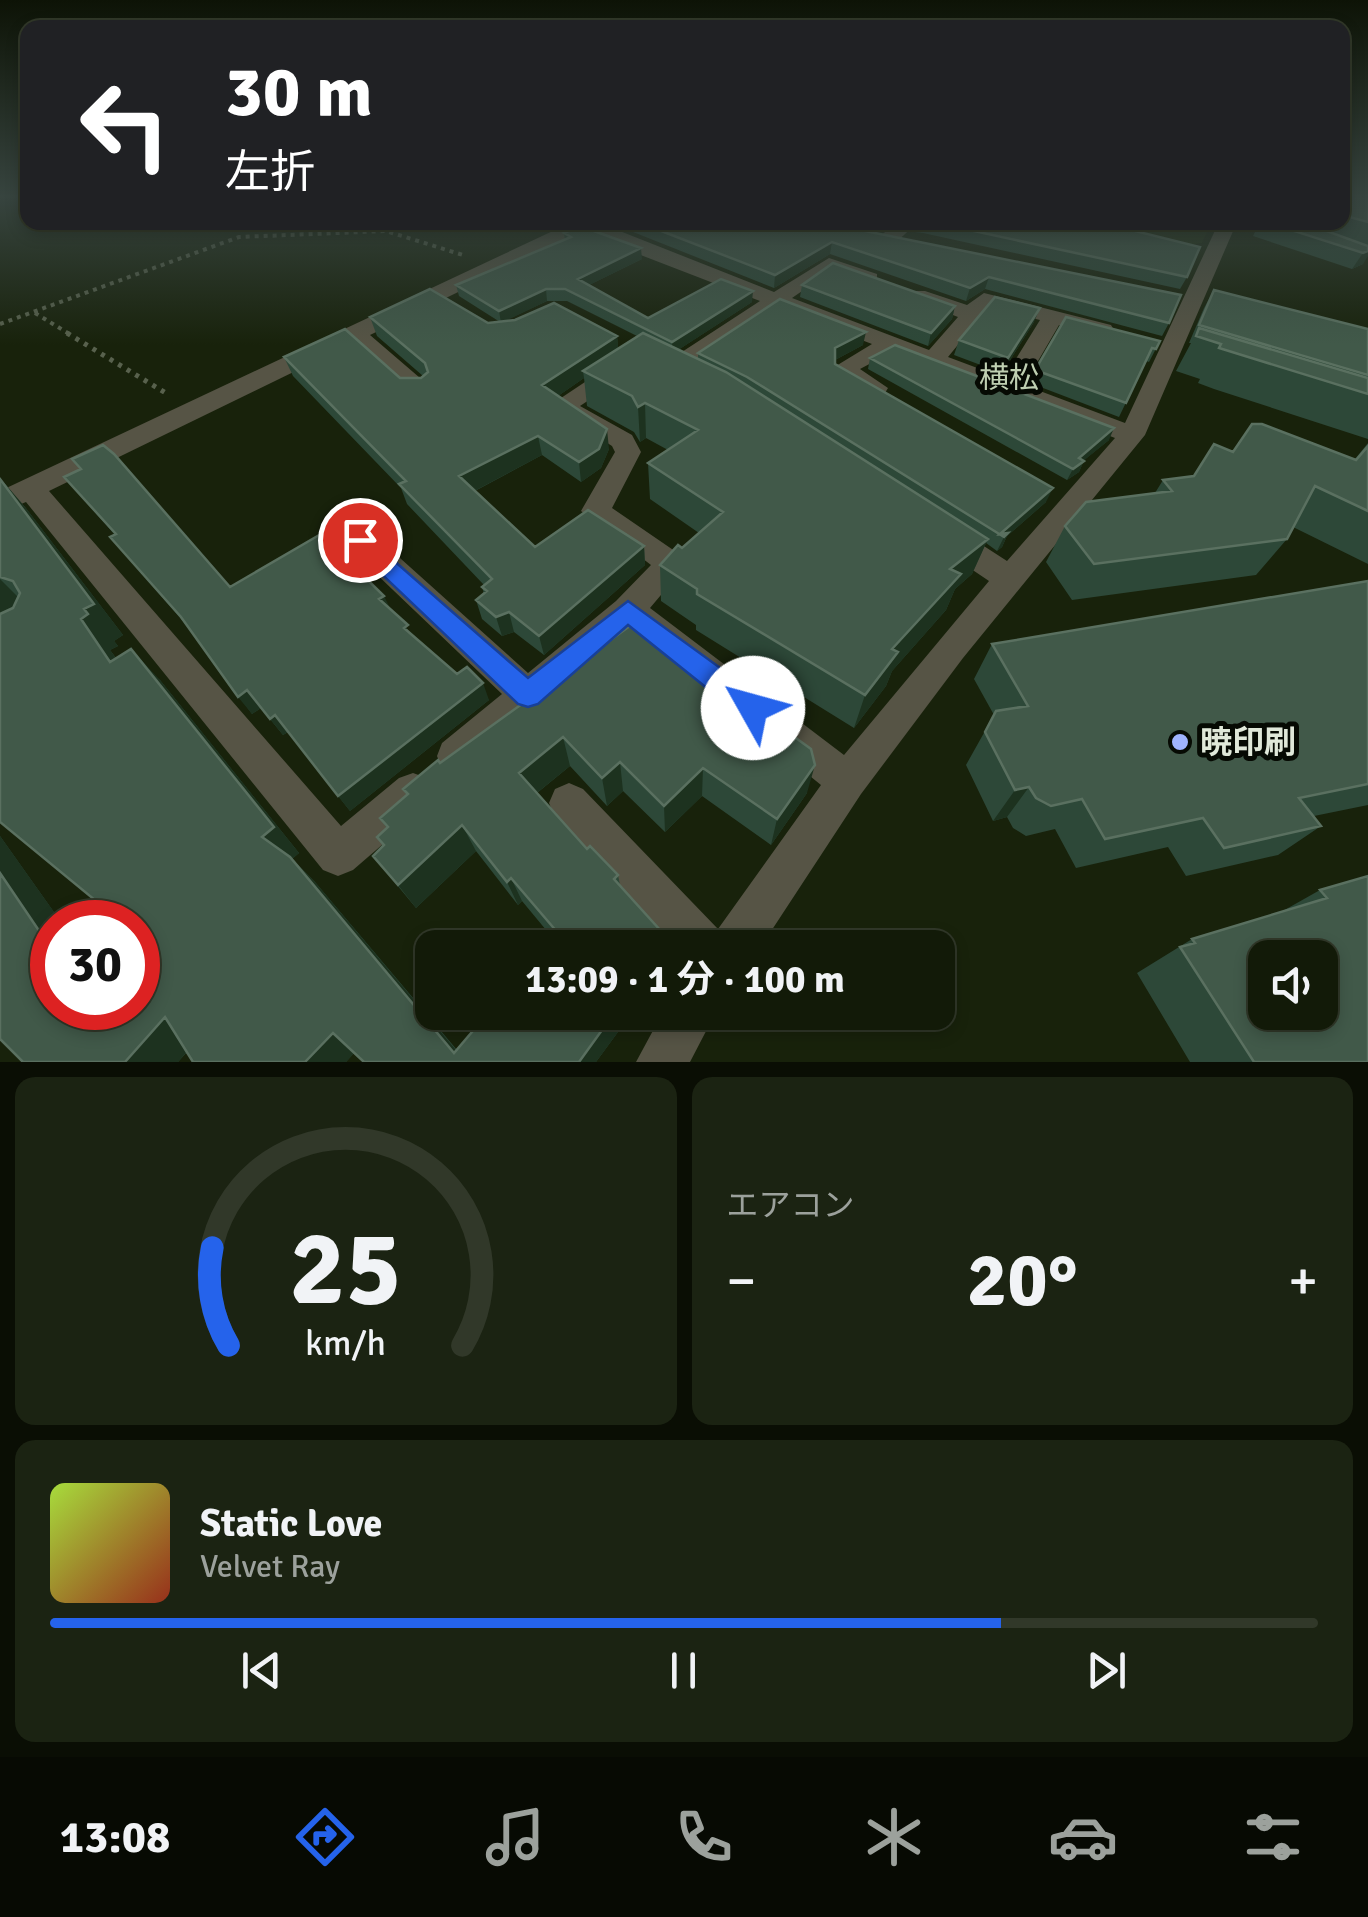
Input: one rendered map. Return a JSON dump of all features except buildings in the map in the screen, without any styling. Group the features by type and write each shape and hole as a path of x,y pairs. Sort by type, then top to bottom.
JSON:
{"street":[{"path":"541,246 496,268 447,302 354,333 15,496 338,855 628,610 671,564 596,511 628,452 623,441 562,406 643,354 720,392"},
{"path":"641,246 1132,434"},
{"path":"745,930 846,781 1009,578 1066,498 1132,434 1169,349 1180,298 1207,246"},
{"path":"701,269 728,252"},
{"path":"673,368 829,264 971,314"},
{"path":"934,360 984,299 1119,334"},
{"path":"1010,388 1052,316"},
{"path":"354,333 418,389"},
{"path":"891,342 843,369 893,397"},
{"path":"928,525 1009,578"},
{"path":"360,540 528,695"},
{"path":"628,610 846,781"},
{"path":"569,802 687,930"},
{"path":"660,1062 680,1030"}],"path":[{"path":"0,324 215,246"},
{"path":"438,246 496,268"},
{"path":"34,312 191,410"}],"place":[{"name":"暁印刷","path":"1180,742"}],"district":[{"name":"横松","path":"1009,378"}],"route":[{"path":"360,540 528,695 628,610 753,708"}]}
